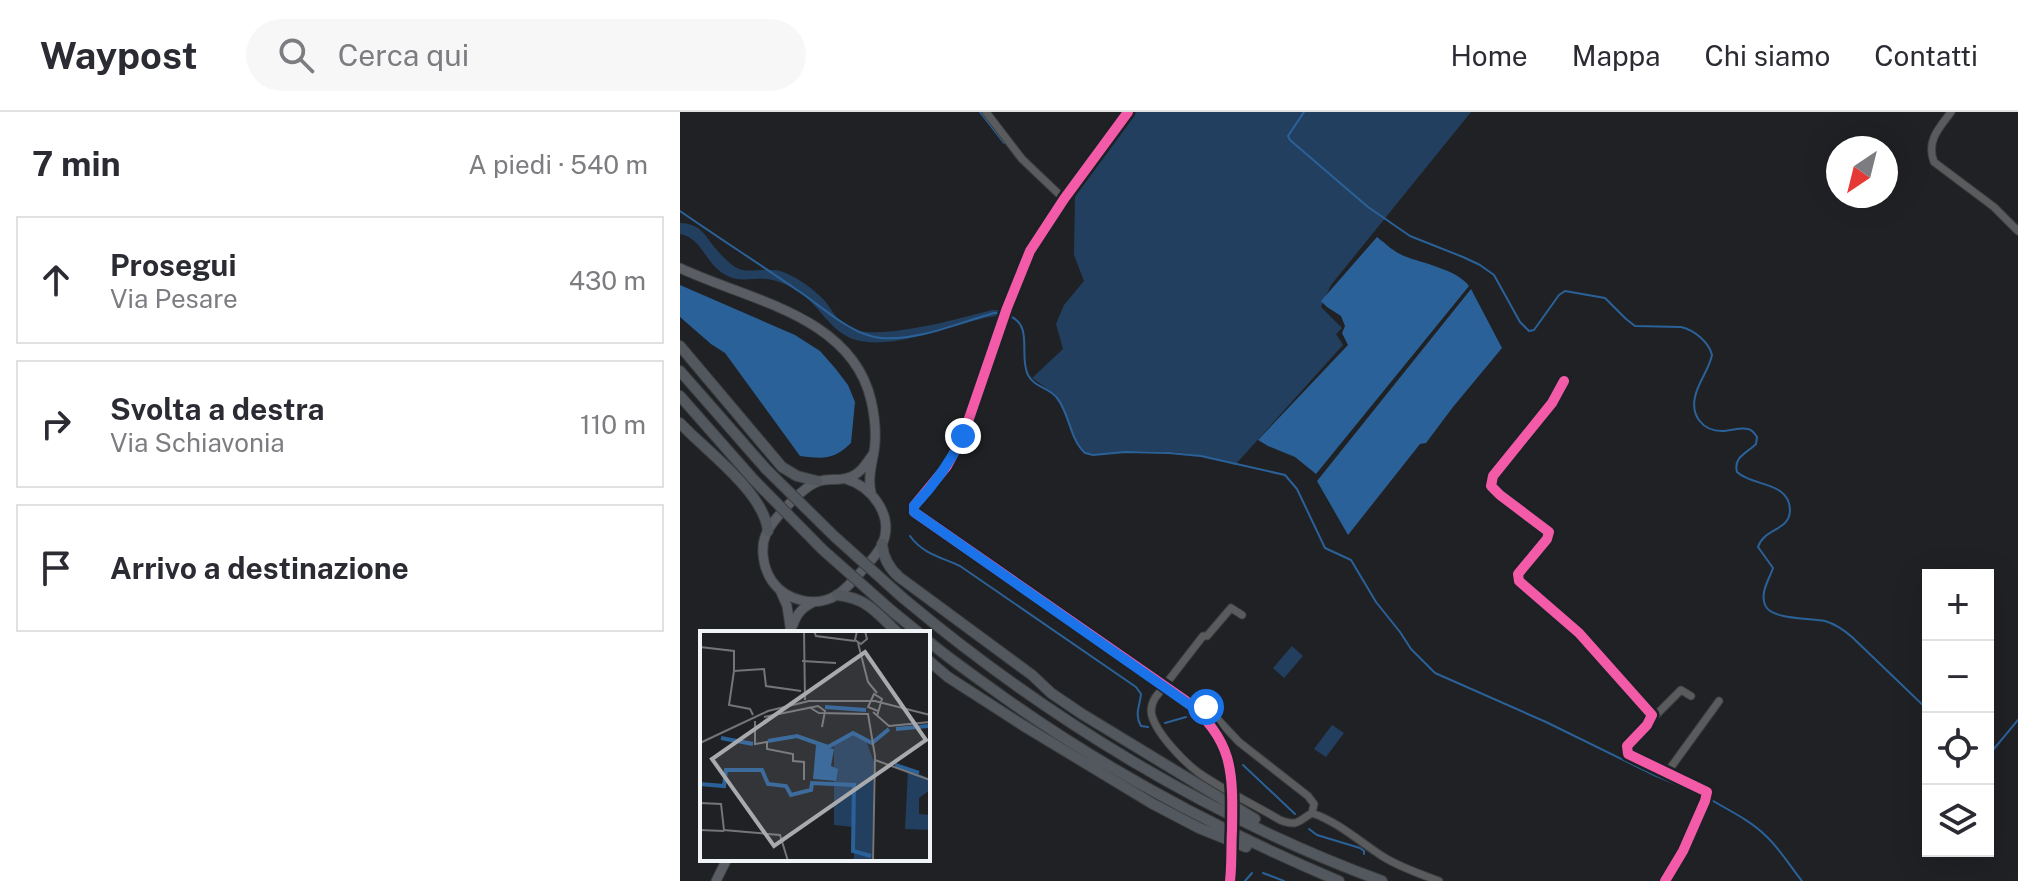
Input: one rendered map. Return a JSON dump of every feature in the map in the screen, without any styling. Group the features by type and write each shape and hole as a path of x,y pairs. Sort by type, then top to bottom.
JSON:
{"highway":[{"path":"680,346 782,467 797,476 817,481"},
{"path":"680,371 766,469 834,536 903,598 996,671 1155,774 1216,807 1322,857 1382,881"},
{"path":"680,396 754,480 823,550 917,631"},
{"path":"680,423 740,481 762,510 768,531"},
{"path":"882,544 889,566 899,577 1032,675 1051,693 1246,813 1311,847 1322,857"},
{"path":"837,595 867,604 896,631"},
{"path":"930,642 1030,716 1132,780 1207,821 1338,881"},
{"path":"930,662 948,677 1024,726 1153,804 1199,828 1304,872 1338,881"}],"main road":[{"path":"680,268 787,311 823,331 842,348 857,366 871,400 874,420 869,479 872,495"},
{"path":"846,479 861,470 873,454"},
{"path":"792,631 799,612 817,601 837,595 847,587 882,544 885,529 882,509 860,484 846,479 817,481 801,493 768,531 763,548 765,565 779,588 795,598 817,601"},
{"path":"779,588 787,606 791,631"},
{"path":"716,881 726,861"}],"street":[{"path":"986,112 1022,159 1064,199"},
{"path":"1128,112 1030,251 959,444 938,479 914,506 914,512 1197,710 1220,740 1233,786"},
{"path":"1951,112 1931,143 1934,162 1994,207 2018,231"},
{"path":"1564,381 1552,403 1493,476 1491,486 1549,532 1547,539 1518,574 1519,581 1579,633 1648,710 1652,715 1650,721"},
{"path":"1197,710 1201,706 1206,707 1239,742 1308,796 1314,804 1312,813 1299,823 1289,824 1199,773 1173,748 1152,715 1151,706 1163,685 1203,636 1207,636 1231,608 1242,615"},
{"path":"1665,881 1683,851 1707,792 1635,760 1626,751 1627,746 1681,690 1691,696"},
{"path":"1666,774 1719,701"},
{"path":"1312,813 1337,825 1396,864 1439,881"},
{"path":"1230,881 1231,846"}],"shaded area":[{"path":"1127,112 1471,112 1331,285 1321,307 1342,328 1336,334 1343,345 1235,465 1180,453 1085,453 1077,443 1055,394 1032,378 1063,349 1056,324 1064,305 1084,281 1074,255 1075,195"},
{"path":"680,223 698,228 735,267 781,271 798,279 823,299 843,325 860,331 897,331 1002,310 1000,316 907,339 880,342 856,340 839,331 811,301 792,287 781,282 739,279 724,274 693,240 680,234"},
{"path":"1377,237 1400,254 1448,271 1469,286 1316,474 1295,457 1258,440 1348,345 1342,333 1345,326 1341,316 1321,301"},
{"path":"680,285 795,335 820,351 848,385 855,402 851,443 828,457 800,456 725,353 680,317"},
{"path":"1471,289 1502,348 1348,535 1317,481"},
{"path":"1292,646 1303,656 1284,678 1273,668"},
{"path":"1332,725 1344,733 1326,757 1314,749"}],"waterway":[{"path":"980,112 1004,143"},
{"path":"1304,112 1288,136 1290,140 1368,207 1410,236 1463,257 1494,275 1520,322 1529,331 1534,330 1565,291 1605,298 1635,326 1681,327 1700,337 1712,355 1695,397 1697,416 1704,425 1715,430 1752,431 1757,437 1756,444 1739,459 1737,472 1777,489 1788,501 1790,510 1786,522 1766,536 1758,547 1773,568 1764,591 1765,605 1783,616 1825,621 1839,628 1922,704"},
{"path":"680,211 837,319 870,336 910,337 1001,313"},
{"path":"1007,315 1021,325 1028,375 1034,383 1057,398 1085,453 1201,456 1285,475 1297,489 1325,548 1351,560 1376,602 1411,649 1435,673 1702,795"},
{"path":"910,536 927,551 960,566 1136,687 1141,694 1139,722 1141,726 1148,727"},
{"path":"1165,723 1186,717"},
{"path":"1994,749 2018,720"},
{"path":"1243,765 1295,814"},
{"path":"1708,798 1760,830 1802,881"},
{"path":"1309,829 1317,835 1360,848 1364,854"},
{"path":"1245,881 1252,873"},
{"path":"1263,873 1284,881"}],"cycle path":[{"path":"1128,112 1030,251 963,436 947,466 914,506 914,512 1185,700 1213,729 1227,758 1232,791 1230,881"},
{"path":"1564,381 1552,403 1493,476 1491,486 1549,532 1547,539 1518,574 1519,581 1579,633 1652,715 1627,746 1628,754 1707,792 1683,851 1665,881"}],"route":[{"path":"963,436 947,466 914,506 914,512 1197,710 1201,706 1206,707"}]}
